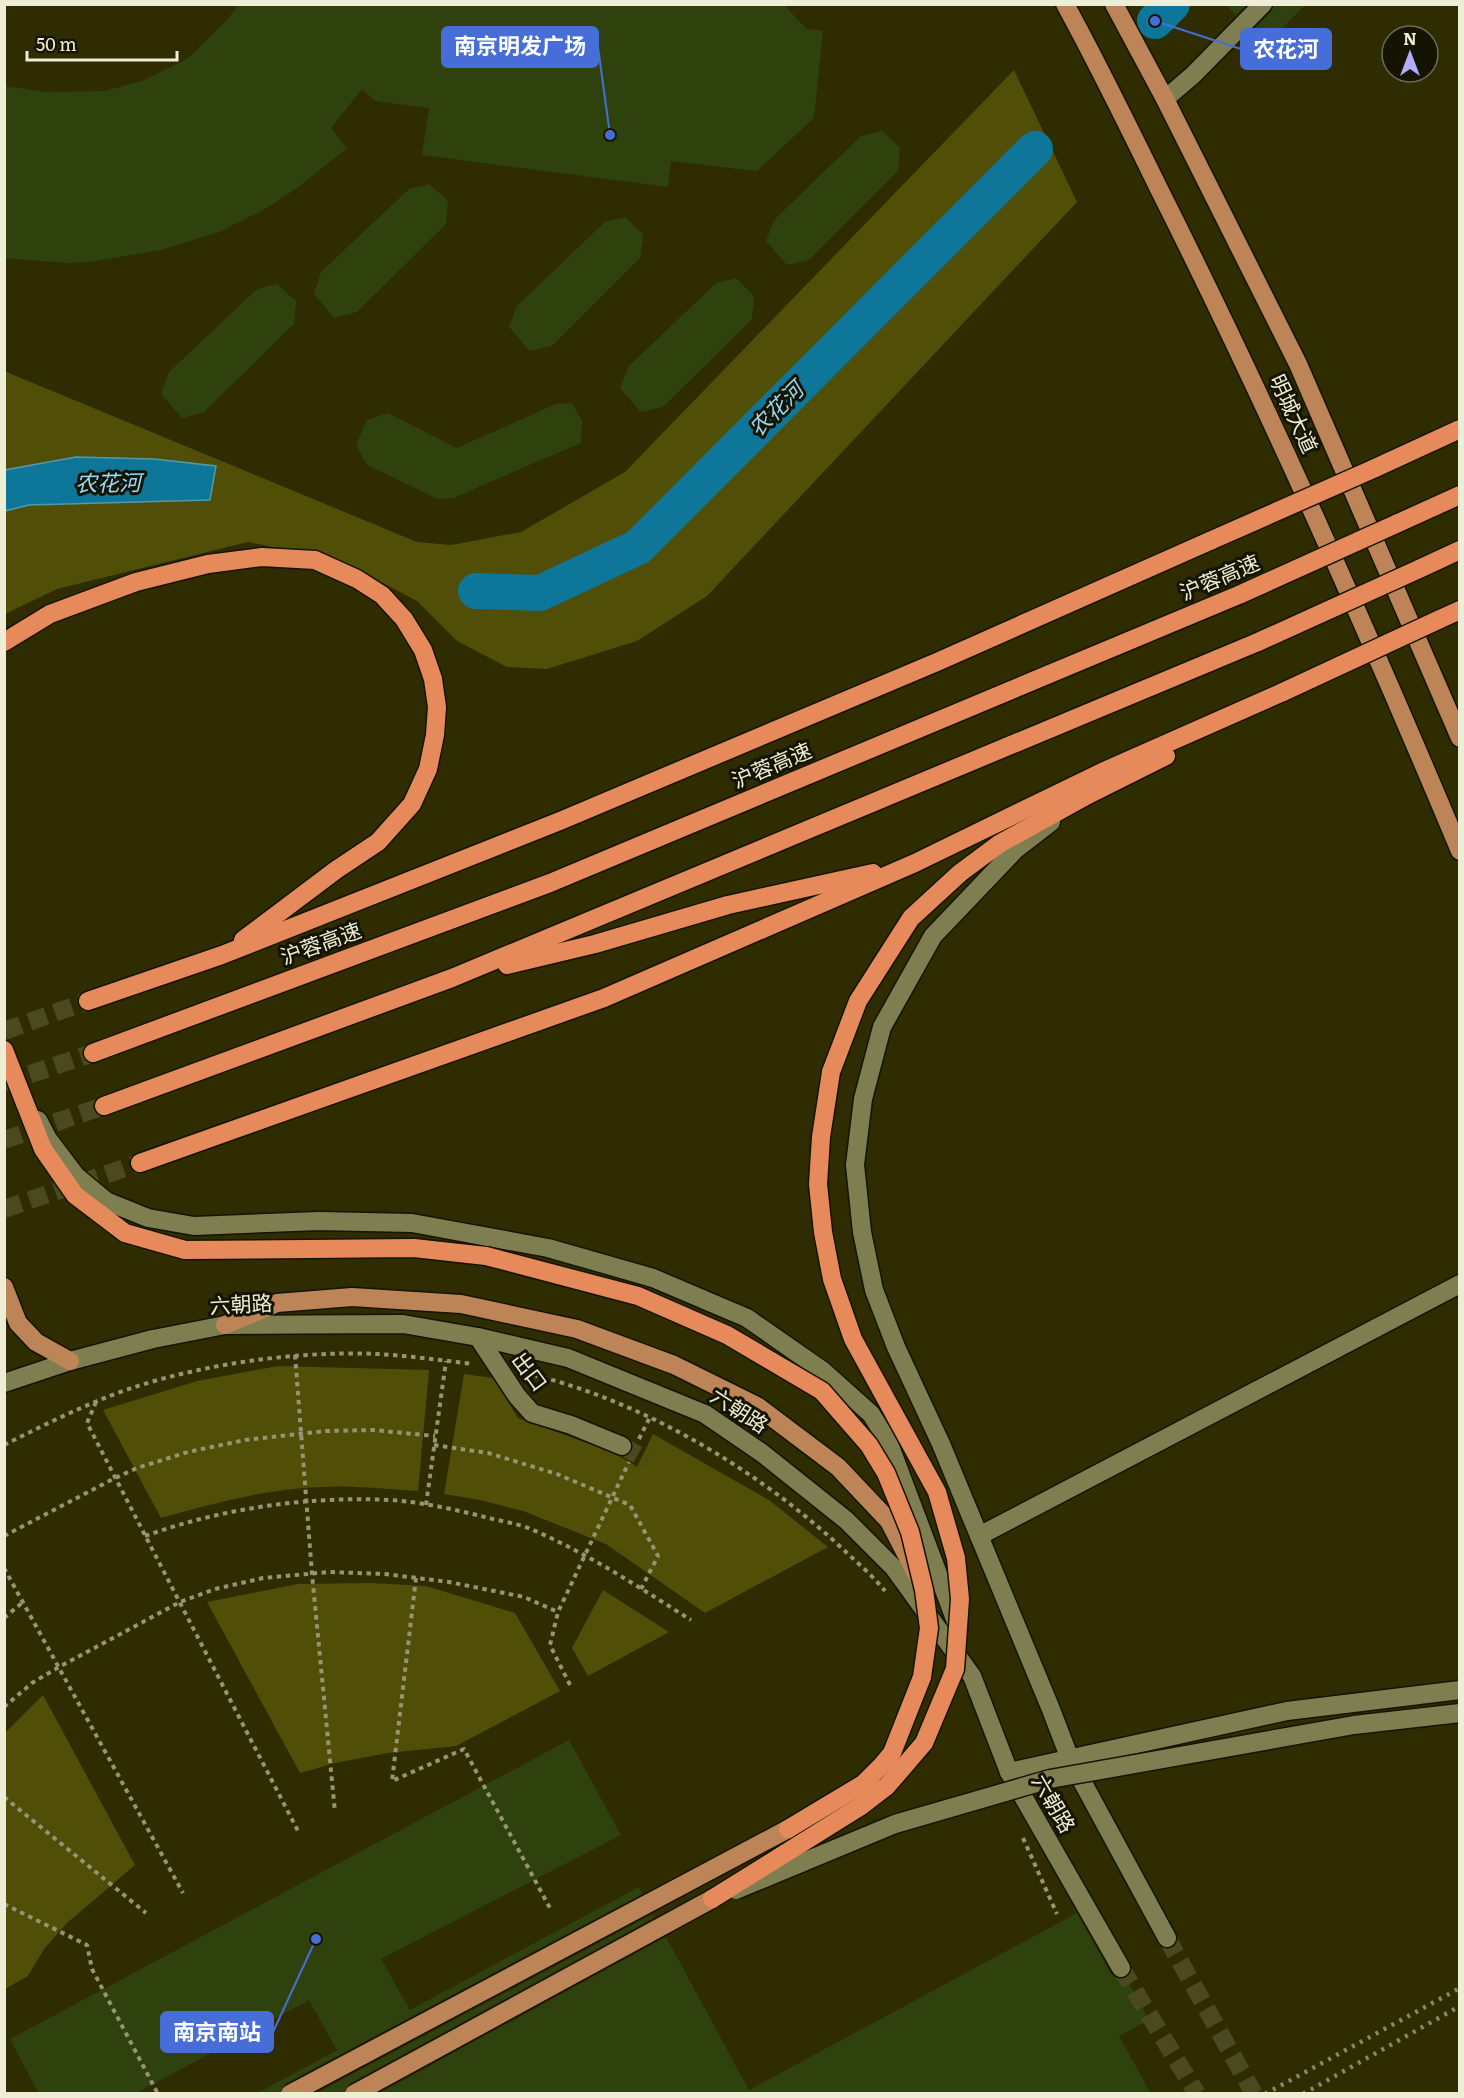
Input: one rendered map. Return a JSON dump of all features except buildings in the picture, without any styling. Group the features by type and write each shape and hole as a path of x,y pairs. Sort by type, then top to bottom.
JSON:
{"highway":[{"path":"87,1001 222,955 592,807 926,667 1460,429"},
{"name":"沪蓉高速","path":"93,1053 550,883 1241,594 1460,495"},
{"path":"104,1106 452,978 1258,642 1460,550"},
{"path":"4,642 50,614 136,582 208,564 262,556 315,560 357,579 382,595 404,619 423,650 434,679 437,707 435,735 428,769 412,804 378,842 336,870 222,955"},
{"path":"140,1163 604,998 915,863 1102,772 1275,696 1460,610"},
{"path":"712,1899 861,1806 887,1786 924,1743 955,1669 960,1599 956,1558 936,1492 853,1339 832,1278 823,1232 818,1184 821,1137 831,1072 858,1001 912,918 960,873 999,844 1275,696"},
{"path":"452,978 595,944 728,905 915,863"},
{"path":"7,1056 43,1149 75,1195 125,1233 185,1250 414,1248 486,1256 638,1296 727,1335 822,1391 869,1445 886,1473 910,1532 924,1590 929,1628 922,1677 912,1728 887,1786"},
{"path":"788,1829 862,1784 892,1754 922,1677"},
{"path":"788,1829 861,1806"}],"main road":[{"name":"明城大道","path":"1065,4 1194,258 1276,430 1460,851"},
{"name":"明城大道","path":"1114,4 1165,99 1298,364 1460,738"},
{"path":"4,1287 18,1323 36,1342 70,1361"},
{"path":"225,1325 277,1303 352,1297 461,1304 578,1329 674,1365 757,1406 838,1467 889,1521 924,1590"},
{"path":"290,2094 788,1829"},
{"path":"354,2094 712,1899"}],"street":[{"path":"1165,99 1193,75 1263,4"},
{"path":"1084,797 1016,849 933,936 882,1026 862,1099 855,1165 862,1232 874,1290 896,1347 941,1444 1070,1759 1167,1938"},
{"path":"7,1056 48,1139 76,1176 106,1201 148,1218 195,1226 319,1221 412,1223 548,1248 653,1278 747,1318 823,1371 871,1414 888,1441 954,1613 972,1676"},
{"path":"979,1536 1460,1284"},
{"name":"六朝路","path":"4,1383 70,1361 153,1339 225,1325 403,1324 478,1337 568,1358 705,1414 762,1453 846,1520 894,1568 972,1676 1009,1772 1121,1968"},
{"name":"出口","path":"478,1337 496,1367 532,1413 572,1425 629,1450"},
{"path":"1009,1772 1287,1712 1460,1690"},
{"path":"712,1899 895,1824 1050,1779 1354,1725 1460,1713"}],"path":[{"path":"4,1445 96,1401 140,1385 215,1367 295,1355 377,1354 496,1367 560,1381 650,1417 737,1466 817,1524 878,1582 891,1598"},
{"path":"295,1355 312,1574 335,1812"},
{"path":"426,1506 446,1361"},
{"path":"96,1401 87,1423 298,1831"},
{"path":"570,1685 550,1645 558,1612 612,1498 629,1450 650,1417"},
{"path":"4,1536 115,1478 137,1468 188,1452 245,1440 301,1433 374,1430 435,1436"},
{"path":"434,1445 488,1453 557,1474 630,1505 658,1556 641,1589"},
{"path":"145,1536 170,1527 226,1513 277,1505 338,1500 393,1500 454,1510 532,1529 641,1589 691,1620"},
{"path":"4,1568 183,1893"},
{"path":"4,1707 32,1683 180,1602 215,1589 263,1578 312,1574 385,1574 524,1597 558,1612"},
{"path":"416,1578 392,1781 464,1749 551,1910"},
{"path":"4,1618 23,1602"},
{"path":"4,1797 146,1913"},
{"path":"1019,1830 1058,1914"},
{"path":"4,1904 87,1945 92,1970 158,2094"}],"shaded area":[{"path":"1014,70 1077,202 707,596 637,641 547,669 507,667 457,641 417,601 341,561 248,542 57,589 5,614 4,371 417,542 451,545 521,532 625,472"},
{"path":"278,1366 429,1370 418,1491 345,1486 300,1488 240,1498 161,1518 103,1410 197,1381"},
{"path":"464,1374 493,1378 518,1418 612,1452 637,1467 653,1434 769,1500 828,1547 705,1613 606,1544 523,1511 444,1494"},
{"path":"371,1583 426,1586 515,1613 560,1691 456,1746 388,1753 335,1763 300,1773 207,1602 298,1584"},
{"path":"603,1590 669,1632 588,1676 572,1648"},
{"path":"43,1695 135,1865 67,1923 44,1949 28,1976 5,1989 5,1733"}],"water":[{"path":"76,457 154,459 216,466 210,500 29,505 5,511 5,470"}],"waterway":[{"name":"农花河","path":"1155,21 1172,4"},
{"name":"农花河","path":"476,591 540,593 638,547 1035,149"}],"tunnel":[{"path":"4,1031 88,1001"},
{"path":"4,1083 93,1053"},
{"path":"4,1140 104,1106"},
{"path":"4,1209 140,1163"},
{"path":"622,1446 647,1460"},
{"path":"1167,1938 1254,2094"},
{"path":"1121,1968 1197,2094"}],"railway":[{"path":"1265,2094 1460,1988"},
{"path":"1303,2094 1460,2006"}],"place":[{"name":"农花河","path":"1155,21"},
{"name":"南京明发广场","path":"610,135"},
{"name":"南京南站","path":"316,1939"}]}
